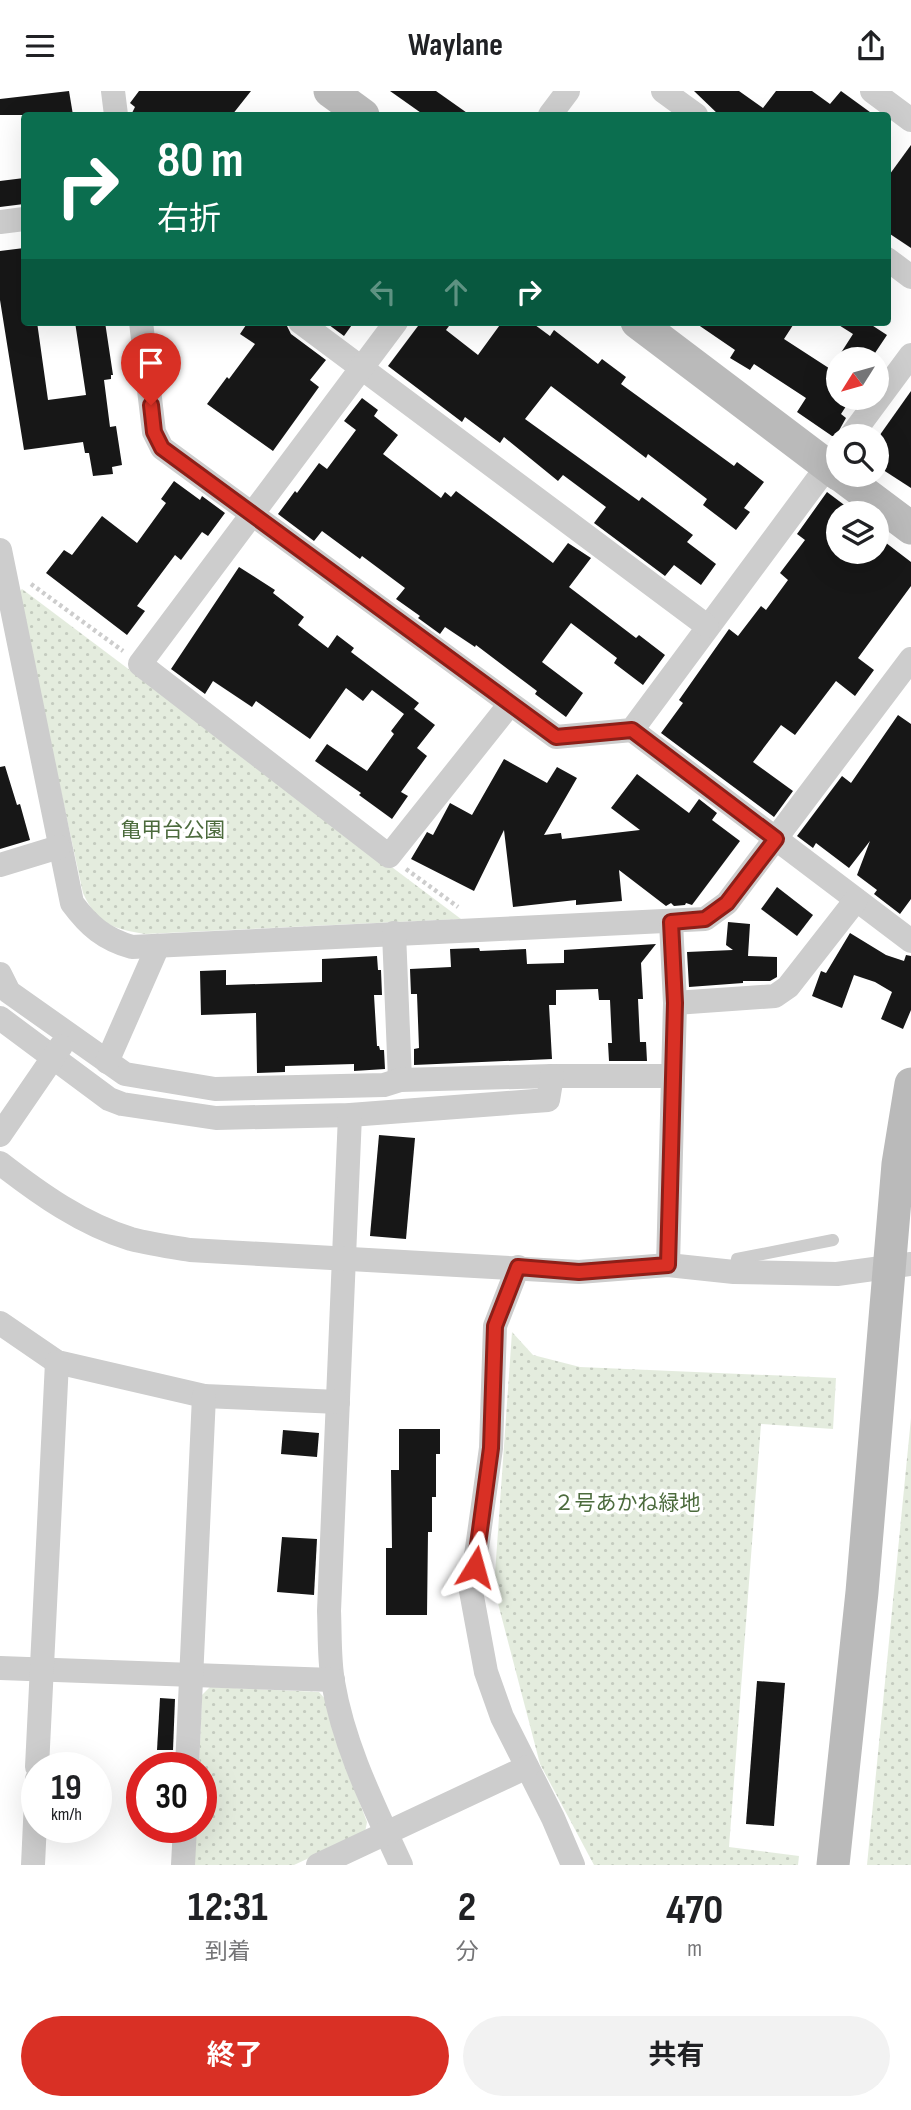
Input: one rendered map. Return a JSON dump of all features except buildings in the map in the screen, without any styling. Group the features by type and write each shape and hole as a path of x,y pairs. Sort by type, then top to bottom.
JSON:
{"street":[{"path":"113,91 116,112"},
{"path":"330,91 359,112"},
{"path":"552,112 568,91"},
{"path":"663,91 692,112"},
{"path":"873,91 911,120"},
{"path":"0,222 21,219"},
{"path":"891,262 911,277"},
{"path":"141,326 154,432 162,448 556,737 632,730 911,941"},
{"path":"305,326 707,626"},
{"path":"393,326 140,664 389,856 510,704"},
{"path":"642,326 826,460"},
{"path":"860,424 911,355"},
{"path":"632,730 707,626 826,479"},
{"path":"860,487 911,529"},
{"path":"1,566 72,903 97,932 132,947 705,919 727,903 911,659"},
{"path":"0,865 59,847"},
{"path":"675,1003 775,996 788,987 856,900"},
{"path":"668,1265 675,1003 671,922"},
{"path":"394,933 400,1080"},
{"path":"107,1062 158,946"},
{"path":"0,974 9,992 125,1074 215,1089 384,1085 400,1080 673,1076"},
{"path":"0,1018 109,1099 122,1104 216,1118 350,1115 548,1100 552,1076"},
{"path":"0,1135 69,1035"},
{"path":"832,1865 900,1266 898,1164 911,1084"},
{"path":"350,1115 329,1611 333,1680 345,1733 363,1781 401,1865"},
{"path":"0,1163 38,1192 74,1214 131,1238 190,1251 345,1257 579,1272 668,1265 734,1272 836,1274 900,1266"},
{"path":"518,1267 495,1326 491,1448 471,1591 486,1672 502,1717 553,1818 573,1865"},
{"path":"0,1324 57,1362 204,1396 338,1402"},
{"path":"38,1752 57,1362"},
{"path":"187,1752 204,1396"},
{"path":"0,1668 333,1680"},
{"path":"318,1865 527,1767"},
{"path":"33,1865 34,1843"},
{"path":"183,1865 184,1843"}],"lane":[{"path":"734,1272 737,1259 833,1240"}],"path":[{"path":"1,566 25,579 140,664"},
{"path":"389,856 486,930"}],"green space":[{"name":"亀甲台公園","path":"22,589 461,919 145,934 115,927 100,918 83,893 18,593"},
{"name":"２号あかね緑地","path":"512,1332 533,1355 580,1367 836,1378 833,1429 761,1424 729,1847 799,1856 798,1865 594,1865 540,1764 494,1588"},
{"path":"911,1418 911,1865 867,1865"},
{"path":"210,1687 319,1692 326,1700 343,1759 367,1822 365,1832 294,1865 194,1865 195,1843 217,1843 217,1752 200,1752 202,1695"}],"route":[{"path":"151,405 154,432 162,448 556,737 632,730 776,839 727,903 705,919 671,922 675,1003 668,1265 579,1272 518,1267 495,1326 491,1448 475,1567"}]}
